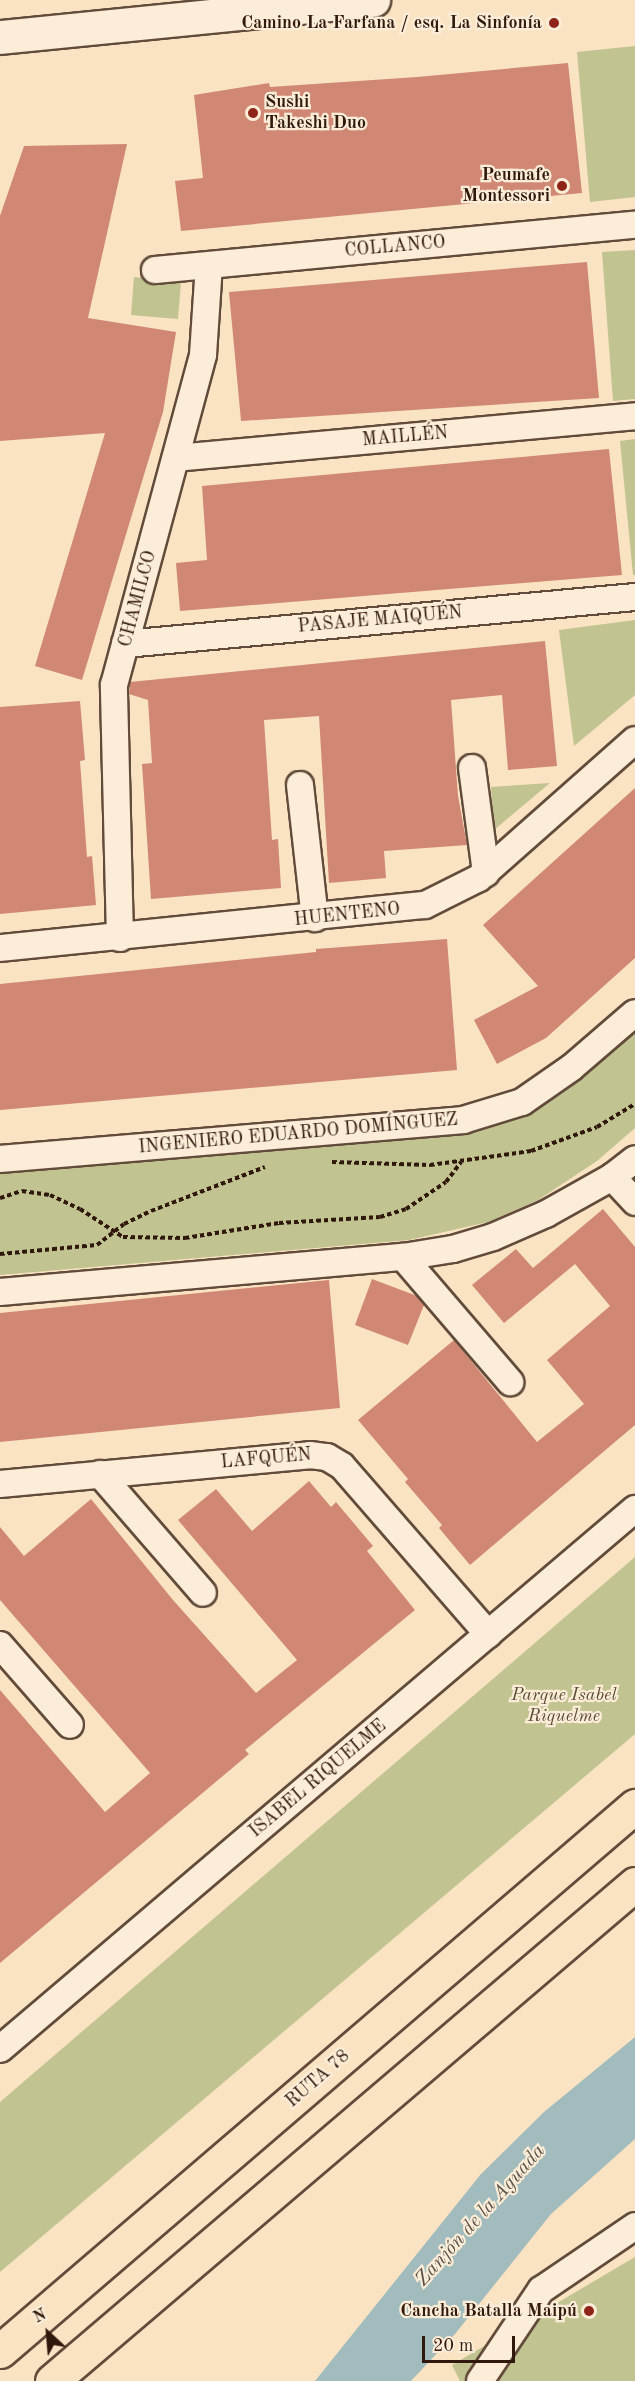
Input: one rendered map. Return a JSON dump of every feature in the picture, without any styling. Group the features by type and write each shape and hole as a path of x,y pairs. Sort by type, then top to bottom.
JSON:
{"highway":[{"name":"RUTA 78","path":"0,2351 635,1806"},
{"path":"52,2381 635,1884"}],"street":[{"path":"0,37 373,0"},
{"name":"COLLANCO","path":"155,270 635,225"},
{"name":"CHAMILCO","path":"120,938 114,685 203,355 209,265"},
{"name":"MAILLÉN","path":"176,458 635,416"},
{"name":"PASAJE MAIQUÉN","path":"125,644 635,597"},
{"name":"HUENTENO","path":"0,948 120,938 425,905 464,889 486,873 635,740"},
{"path":"472,768 486,873"},
{"path":"300,785 315,918"},
{"name":"INGENIERO EDUARDO DOMÍNGUEZ","path":"0,1159 463,1120 522,1102 571,1068 635,1013"},
{"path":"0,1292 403,1257 493,1237 612,1177 635,1159"},
{"path":"612,1177 635,1202"},
{"path":"403,1257 510,1382"},
{"name":"LAFQUÉN","path":"0,1484 327,1456 342,1466 488,1634"},
{"path":"100,1474 203,1593"},
{"name":"ISABEL RIQUELME","path":"0,2049 635,1509"},
{"path":"0,1645 70,1725"},
{"path":"480,2381 542,2290 635,2226"}],"path":[{"path":"325,1161 405,1166 461,1161 531,1150 597,1127 635,1104"},
{"path":"0,1198 22,1191 50,1195 80,1209 114,1233 143,1239 185,1238 279,1223 380,1217 406,1209 446,1182 461,1161"},
{"path":"0,1254 77,1249 97,1245 151,1211 273,1165"}],"green space":[{"path":"635,46 635,197 590,202 577,52"},
{"path":"635,250 635,399 613,401 602,252"},
{"path":"134,277 181,282 178,319 131,315"},
{"path":"635,439 635,575 633,575 620,441"},
{"path":"635,620 635,695 574,746 559,630"},
{"path":"550,783 494,830 491,787"},
{"path":"635,1030 635,1128 597,1161 538,1200 488,1222 409,1240 0,1275 0,1174 467,1135 528,1115 580,1079"},
{"name":"Parque Isabel Riquelme","path":"635,1557 635,1734 0,2272 0,2102"},
{"name":"Cancha Batalla Maipú","path":"635,2257 635,2381 460,2381 452,2365"}],"water":[{"name":"Zanjón de la Aguada","path":"635,2037 635,2139 551,2214 455,2334 411,2381 315,2381 481,2174 544,2112"}],"building":[{"path":"568,63 582,193 181,231 175,181 203,178 194,95 269,83 270,87 417,77"},
{"path":"127,144 88,318 176,332 163,412 82,680 35,666 105,433 0,441 0,216 24,146"},
{"path":"587,262 599,398 241,421 229,292"},
{"path":"609,449 622,575 180,611 176,563 207,560 202,486"},
{"path":"545,641 557,766 508,770 502,695 451,700 458,796 467,845 384,851 386,878 329,883 319,716 264,720 272,840 278,839 281,888 151,899 142,764 152,763 148,700 129,694 130,682"},
{"path":"80,701 85,760 80,761 87,857 92,856 96,905 0,914 0,707"},
{"path":"635,788 635,958 546,1038 497,1064 474,1020 538,986 483,925"},
{"path":"447,939 457,1070 0,1110 0,984 316,952 316,949"},
{"path":"603,1209 635,1247 635,1425 470,1565 439,1528 442,1525 405,1482 408,1479 358,1420 454,1340 537,1442 584,1404 547,1360 610,1306 575,1264 504,1323 472,1285 516,1249 533,1268"},
{"path":"372,1279 417,1296 424,1305 408,1345 355,1325"},
{"path":"329,1280 340,1408 0,1442 0,1313"},
{"path":"309,1481 331,1507 336,1502 373,1546 367,1551 415,1610 245,1750 249,1754 0,1963 0,1690 105,1812 150,1773 0,1600 0,1527 24,1556 91,1499 173,1600 256,1693 297,1660 178,1520 216,1489 252,1531"}],"place":[{"name":"Camino La Farfana / esq. La Sinfonía","path":"554,23"},
{"name":"Sushi Takeshi Duo","path":"253,113"},
{"name":"Peumafe Montessori","path":"562,186"},
{"name":"Cancha Batalla Maipú","path":"589,2311"}]}
